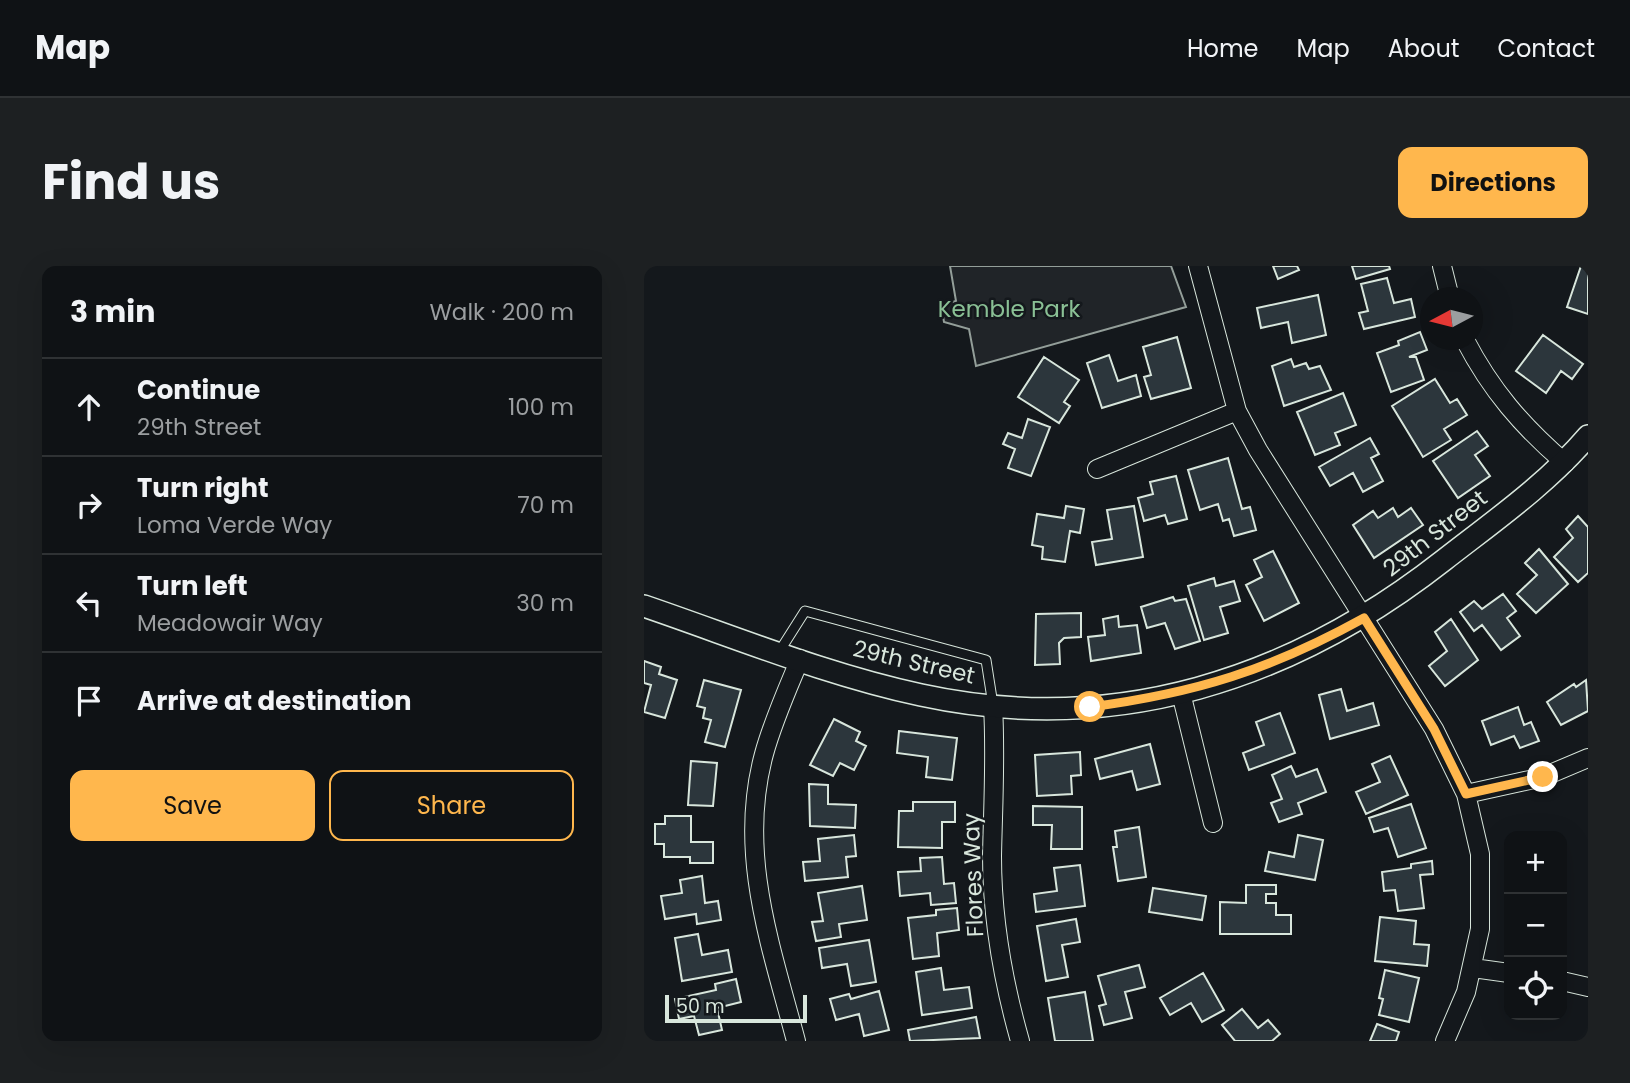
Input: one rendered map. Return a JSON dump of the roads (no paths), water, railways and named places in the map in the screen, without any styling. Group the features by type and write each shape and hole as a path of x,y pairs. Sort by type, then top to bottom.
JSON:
{"street":[{"path":"1198,266 1237,411 1434,729 1466,794 1480,854 1482,892 1473,968 1445,1041"},
{"path":"1443,266 1448,287"},
{"path":"1471,350 1502,401 1527,430 1565,463"},
{"path":"1097,469 1237,411"},
{"name":"29th Street","path":"644,606 800,659 921,695 993,706 1090,707 1181,693 1265,667 1364,618 1415,583 1565,463 1588,436"},
{"path":"796,1041 760,908 753,834 755,794 764,755 800,659"},
{"path":"1181,693 1213,823"},
{"name":"Flores Way","path":"993,706 996,771 992,856 995,911 1002,965 1020,1041"},
{"path":"1466,794 1543,777 1588,758"},
{"path":"1473,968 1504,972"},
{"path":"1567,982 1588,987"}],"lane":[{"path":"779,652 805,611 986,660 993,706"}],"park label":[{"name":"Kemble Park","path":"1009,309"}]}
